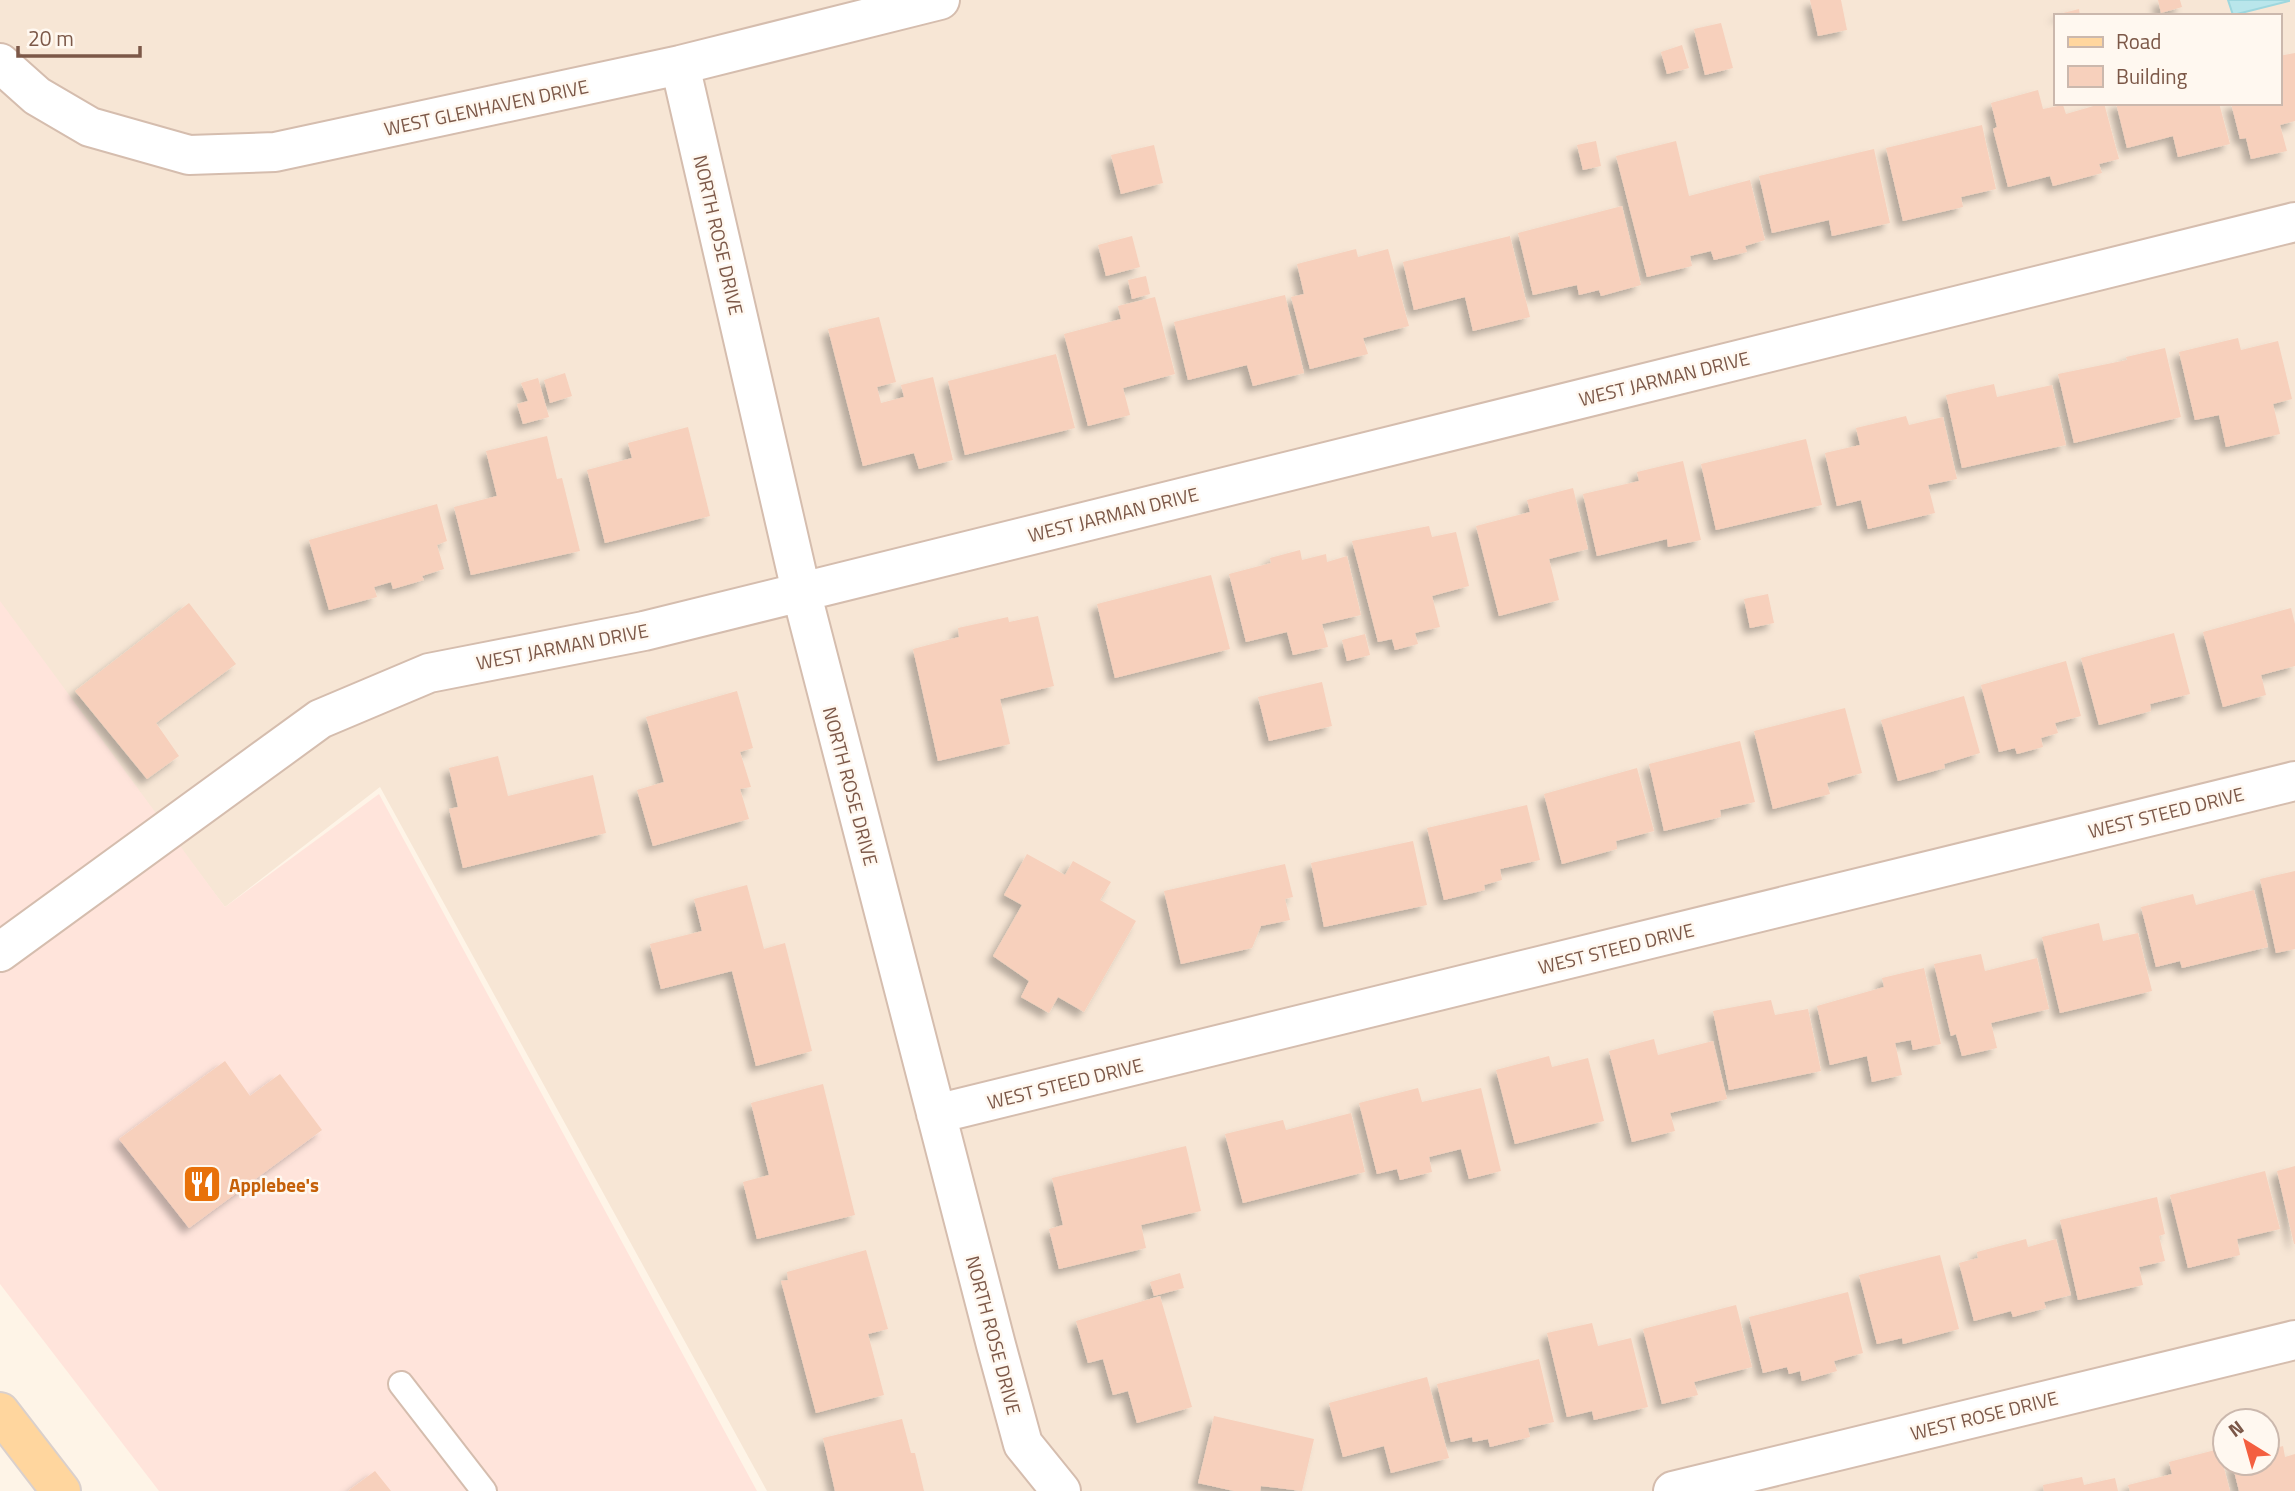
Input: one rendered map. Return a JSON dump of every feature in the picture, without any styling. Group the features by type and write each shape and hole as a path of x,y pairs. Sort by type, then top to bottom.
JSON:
{"main road":[{"path":"0,1412 61,1491"}],"street":[{"name":"WEST GLENHAVEN DRIVE","path":"0,63 37,96 90,127 189,155 275,152 680,65 940,0"},
{"name":"NORTH ROSE DRIVE","path":"680,65 801,591 1023,1444 1061,1491"},
{"name":"WEST JARMAN DRIVE","path":"0,952 320,719 429,673 644,631 2295,222"},
{"name":"WEST STEED DRIVE","path":"936,1114 2295,781"},
{"name":"WEST ROSE DRIVE","path":"1673,1491 2295,1340"}],"lane":[{"path":"401,1384 484,1491"}],"shaded area":[{"path":"0,0 2295,0 2295,1491 767,1491 380,787 225,907 0,610"},
{"path":"0,601 225,907 379,794 757,1491 159,1491 0,1284"}],"water":[{"path":"2228,0 2289,0 2237,14 2233,14"}],"building":[{"path":"1810,0 1841,0 1847,30 1818,36"},
{"path":"2158,0 2180,0 2182,7 2161,13"},
{"path":"2079,9 2080,14 2059,14"},
{"path":"1721,23 1733,68 1705,75 1694,29"},
{"path":"1682,45 1689,68 1667,74 1661,52"},
{"path":"2295,53 2295,121 2280,125 2287,151 2251,159 2246,138 2240,139 2232,105 2281,105 2281,56"},
{"path":"2038,90 2043,109 2063,105 2066,114 2105,105 2119,159 2099,164 2102,173 2053,186 2050,176 2008,187 1993,129 1997,127 1991,103"},
{"path":"2116,105 2220,105 2230,144 2178,157 2173,136 2127,148"},
{"path":"1982,125 1996,189 1961,197 1963,207 1903,221 1886,148"},
{"path":"1596,141 1601,166 1583,170 1577,145"},
{"path":"1676,141 1689,196 1750,180 1765,240 1745,246 1747,252 1714,260 1711,251 1690,256 1692,266 1647,277 1616,156"},
{"path":"1154,145 1163,183 1121,194 1111,155"},
{"path":"1874,149 1890,223 1832,236 1829,220 1772,233 1759,176"},
{"path":"1622,206 1641,285 1601,296 1599,290 1579,295 1577,285 1533,295 1518,233"},
{"path":"1132,236 1140,267 1106,276 1098,245"},
{"path":"1510,236 1530,317 1473,331 1465,297 1414,310 1403,262"},
{"path":"1356,249 1358,257 1388,249 1409,326 1363,338 1368,354 1310,369 1291,297 1304,294 1297,264"},
{"path":"1146,276 1150,294 1132,299 1128,280"},
{"path":"1285,295 1304,373 1253,386 1247,365 1188,380 1174,322"},
{"path":"1155,297 1175,374 1123,388 1130,415 1088,426 1064,334 1121,319 1118,306"},
{"path":"879,317 896,382 877,387 881,403 904,397 901,385 933,377 953,460 919,469 914,453 863,466 828,329"},
{"path":"2238,338 2241,350 2278,341 2292,399 2273,404 2280,434 2226,447 2219,415 2195,420 2179,352"},
{"path":"2165,348 2181,417 2074,443 2058,374 2127,360 2126,357"},
{"path":"1056,354 1075,428 965,455 948,381"},
{"path":"565,373 572,396 550,403 544,380"},
{"path":"538,378 549,417 523,424 517,404 528,401 521,383"},
{"path":"1994,384 1997,397 2052,385 2066,445 1962,468 1946,395"},
{"path":"1906,416 1909,425 1943,417 1957,479 1928,485 1935,513 1868,529 1861,500 1837,506 1825,453 1860,445 1856,428"},
{"path":"688,427 710,516 605,543 587,470 632,458 628,443"},
{"path":"547,436 557,479 562,478 580,551 471,575 454,507 497,496 486,451"},
{"path":"1806,439 1822,505 1716,530 1701,464"},
{"path":"1683,461 1701,540 1668,547 1667,539 1597,556 1583,494 1639,481 1637,472"},
{"path":"1573,488 1588,549 1549,559 1559,600 1499,616 1476,526 1530,512 1527,500"},
{"path":"437,504 447,541 437,545 444,569 422,576 424,580 393,589 391,582 374,587 377,597 329,610 309,540"},
{"path":"1429,526 1432,537 1456,532 1469,586 1432,596 1440,627 1415,633 1418,644 1395,650 1392,639 1378,642 1352,541"},
{"path":"1300,550 1302,560 1326,554 1327,562 1347,556 1361,615 1322,624 1328,647 1293,655 1287,632 1246,642 1229,574 1271,563 1270,558"},
{"path":"1211,575 1230,649 1115,678 1097,604"},
{"path":"1768,594 1774,623 1750,628 1744,599"},
{"path":"189,603 236,664 156,723 179,756 147,779 75,691"},
{"path":"2291,608 2295,624 2295,666 2261,675 2266,695 2223,707 2203,632"},
{"path":"1038,616 1054,686 1000,699 1010,744 938,761 913,649 959,637 958,628 1008,617 1009,622"},
{"path":"2174,633 2190,694 2150,704 2151,711 2099,725 2081,658"},
{"path":"1365,634 1370,655 1347,661 1342,640"},
{"path":"2066,661 2081,716 2055,723 2058,733 2041,738 2043,747 2017,754 2015,748 1999,752 1981,685"},
{"path":"1322,682 1332,726 1269,741 1258,697"},
{"path":"737,691 753,748 740,752 751,787 740,789 749,819 653,846 637,790 664,782 646,717"},
{"path":"1964,696 1980,753 1944,764 1945,768 1898,781 1881,720"},
{"path":"1845,708 1862,773 1827,783 1830,794 1773,809 1754,731"},
{"path":"1740,741 1755,802 1720,810 1721,817 1664,831 1649,764"},
{"path":"498,756 508,796 593,775 606,833 463,868 449,809 458,807 449,768"},
{"path":"1637,768 1654,831 1616,841 1617,849 1562,864 1544,794"},
{"path":"1527,805 1540,860 1500,869 1502,880 1484,885 1485,890 1444,900 1427,828"},
{"path":"1413,841 1427,905 1324,927 1311,863"},
{"path":"1027,854 1065,875 1073,861 1111,882 1100,900 1136,921 1084,1012 1058,997 1049,1013 1021,997 1029,981 993,956 1022,905 1004,895"},
{"path":"1285,864 1293,897 1285,899 1290,920 1261,926 1252,948 1181,964 1164,891"},
{"path":"2295,871 2295,949 2276,953 2260,879"},
{"path":"747,885 764,949 785,943 812,1051 756,1066 732,971 661,989 650,944 702,931 694,899"},
{"path":"2254,890 2268,947 2182,968 2180,961 2156,967 2141,907 2193,894 2196,905"},
{"path":"2099,923 2103,941 2138,933 2152,991 2060,1013 2042,937"},
{"path":"1981,954 1985,971 2037,958 2049,1009 1991,1023 1997,1048 1962,1056 1956,1034 1951,1036 1934,964"},
{"path":"1924,968 1941,1044 1913,1050 1911,1040 1895,1043 1902,1075 1872,1082 1867,1056 1830,1065 1817,1006 1884,987 1882,978"},
{"path":"1771,1000 1775,1015 1808,1009 1821,1071 1729,1090 1713,1011"},
{"path":"1654,1039 1658,1055 1713,1041 1727,1099 1670,1113 1675,1131 1632,1142 1609,1051"},
{"path":"1549,1056 1552,1067 1588,1058 1604,1121 1515,1144 1496,1070"},
{"name":"Applebee's","path":"225,1061 250,1096 280,1074 322,1130 189,1228 119,1139"},
{"path":"823,1084 855,1215 757,1239 743,1182 769,1175 751,1103"},
{"path":"1418,1088 1422,1102 1481,1088 1501,1171 1469,1179 1461,1149 1429,1157 1432,1172 1400,1180 1397,1169 1377,1174 1359,1103"},
{"path":"1351,1113 1365,1172 1243,1203 1225,1134 1283,1120 1286,1130"},
{"path":"1186,1146 1201,1211 1141,1225 1146,1248 1059,1269 1049,1229 1063,1225 1052,1178"},
{"path":"2295,1166 2295,1244 2294,1244 2277,1171"},
{"path":"2265,1171 2280,1229 2237,1239 2240,1255 2188,1268 2170,1195"},
{"path":"2157,1197 2165,1234 2159,1236 2165,1261 2139,1267 2143,1285 2078,1300 2060,1220"},
{"path":"2026,1239 2028,1247 2056,1239 2071,1295 2044,1302 2046,1308 2013,1317 2011,1311 1974,1321 1959,1263 1978,1258 1977,1252"},
{"path":"866,1250 888,1329 868,1334 884,1395 816,1413 781,1281 788,1280 787,1272"},
{"path":"1940,1255 1959,1329 1903,1344 1902,1338 1877,1344 1859,1275"},
{"path":"1180,1273 1184,1288 1154,1296 1150,1282"},
{"path":"1848,1292 1863,1353 1834,1361 1837,1371 1802,1381 1800,1371 1789,1374 1787,1367 1763,1373 1749,1317"},
{"path":"1160,1296 1192,1407 1137,1423 1128,1391 1113,1395 1103,1359 1088,1363 1076,1321"},
{"path":"1736,1305 1752,1367 1694,1382 1698,1395 1662,1404 1643,1329"},
{"path":"1592,1323 1598,1346 1631,1338 1648,1407 1594,1420 1592,1411 1567,1417 1547,1333"},
{"path":"1539,1359 1554,1422 1528,1428 1530,1437 1490,1447 1488,1439 1473,1442 1472,1437 1451,1442 1437,1384"},
{"path":"1427,1377 1449,1458 1391,1473 1384,1446 1343,1457 1329,1403"},
{"path":"1214,1416 1314,1439 1302,1491 1261,1486 1260,1491 1234,1491 1198,1483"},
{"path":"902,1419 911,1453 915,1453 924,1491 835,1491 823,1438"},
{"path":"2281,1447 2285,1457 2295,1454 2295,1491 2239,1491 2236,1477 2281,1477"},
{"path":"2211,1451 2211,1477 2226,1477 2230,1491 2130,1491 2128,1485 2172,1474 2169,1462"},
{"path":"375,1471 391,1491 348,1491"},
{"path":"2082,1477 2084,1485 2115,1478 2118,1491 2044,1491 2043,1485"}],"place":[{"name":"Applebee's","path":"202,1184"}]}
